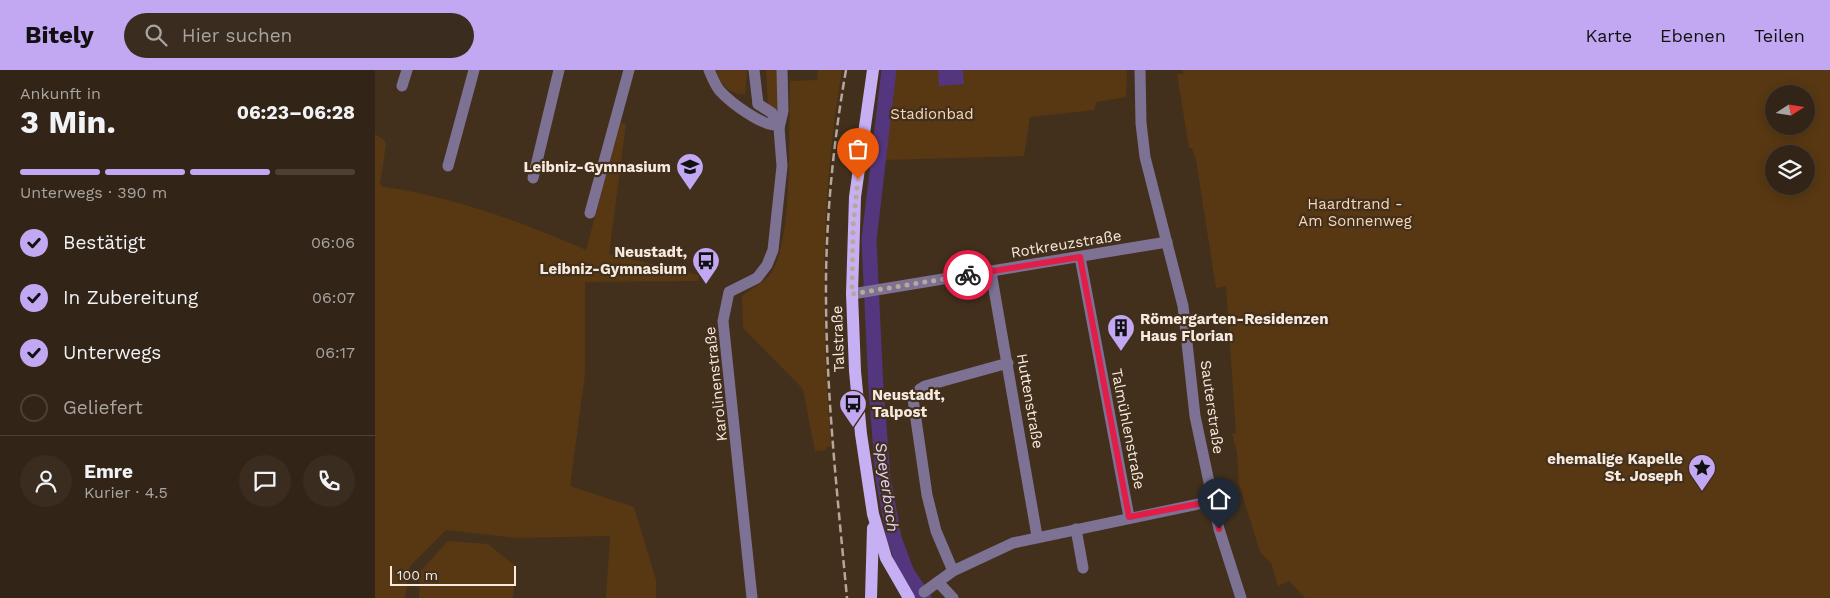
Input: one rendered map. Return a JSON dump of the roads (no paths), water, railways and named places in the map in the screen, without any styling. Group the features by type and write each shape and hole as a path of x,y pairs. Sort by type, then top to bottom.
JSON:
{"main road":[{"name":"Talstraße","path":"873,70 855,197 864,292 857,394 873,514 890,566 909,598"},
{"path":"871,598 873,514"},
{"path":"871,580 878,570 890,566"}],"street":[{"path":"402,86 407,70"},
{"path":"448,166 474,70"},
{"path":"533,178 559,70"},
{"path":"590,214 629,70"},
{"path":"709,70 719,90 767,126 778,127"},
{"path":"751,114 758,104 754,70"},
{"path":"778,127 783,111 782,70"},
{"name":"Sauterstraße","path":"1140,70 1141,123 1145,156 1183,306 1195,416 1213,501 1237,597"},
{"path":"758,104 771,113 778,127"},
{"name":"Karolinenstraße","path":"752,598 723,321 729,292 757,278 767,265 773,250 782,166 778,127"},
{"name":"Rotkreuzstraße","path":"864,292 1167,242"},
{"name":"Talmühlenstraße","path":"1080,257 1129,517"},
{"name":"Huttenstraße","path":"991,272 1009,363 1037,536"},
{"path":"953,571 936,532 927,495 913,399 920,389 925,386 1009,363"},
{"path":"924,592 953,571 1013,543 1037,536 1213,501"},
{"path":"1076,529 1083,568"},
{"path":"938,582 953,598"}],"waterway":[{"name":"Speyerbach","path":"889,70 869,240 876,388 883,477 894,538 907,573 924,598"}],"railway":[{"path":"846,70 832,173 828,225 826,317 836,478 847,598"}],"place":[{"name":"Leibniz-Gymnasium","path":"690,191"},
{"name":"Neustadt, Leibniz-Gymnasium","path":"706,285"},
{"name":"Römergarten-Residenzen Haus Florian","path":"1121,352"},
{"name":"Neustadt, Talpost","path":"853,428"},
{"name":"ehemalige Kapelle St. Joseph","path":"1702,492"}],"park label":[{"name":"Stadionbad","path":"932,114"},
{"name":"Haardtrand - Am Sonnenweg","path":"1355,212"}]}
